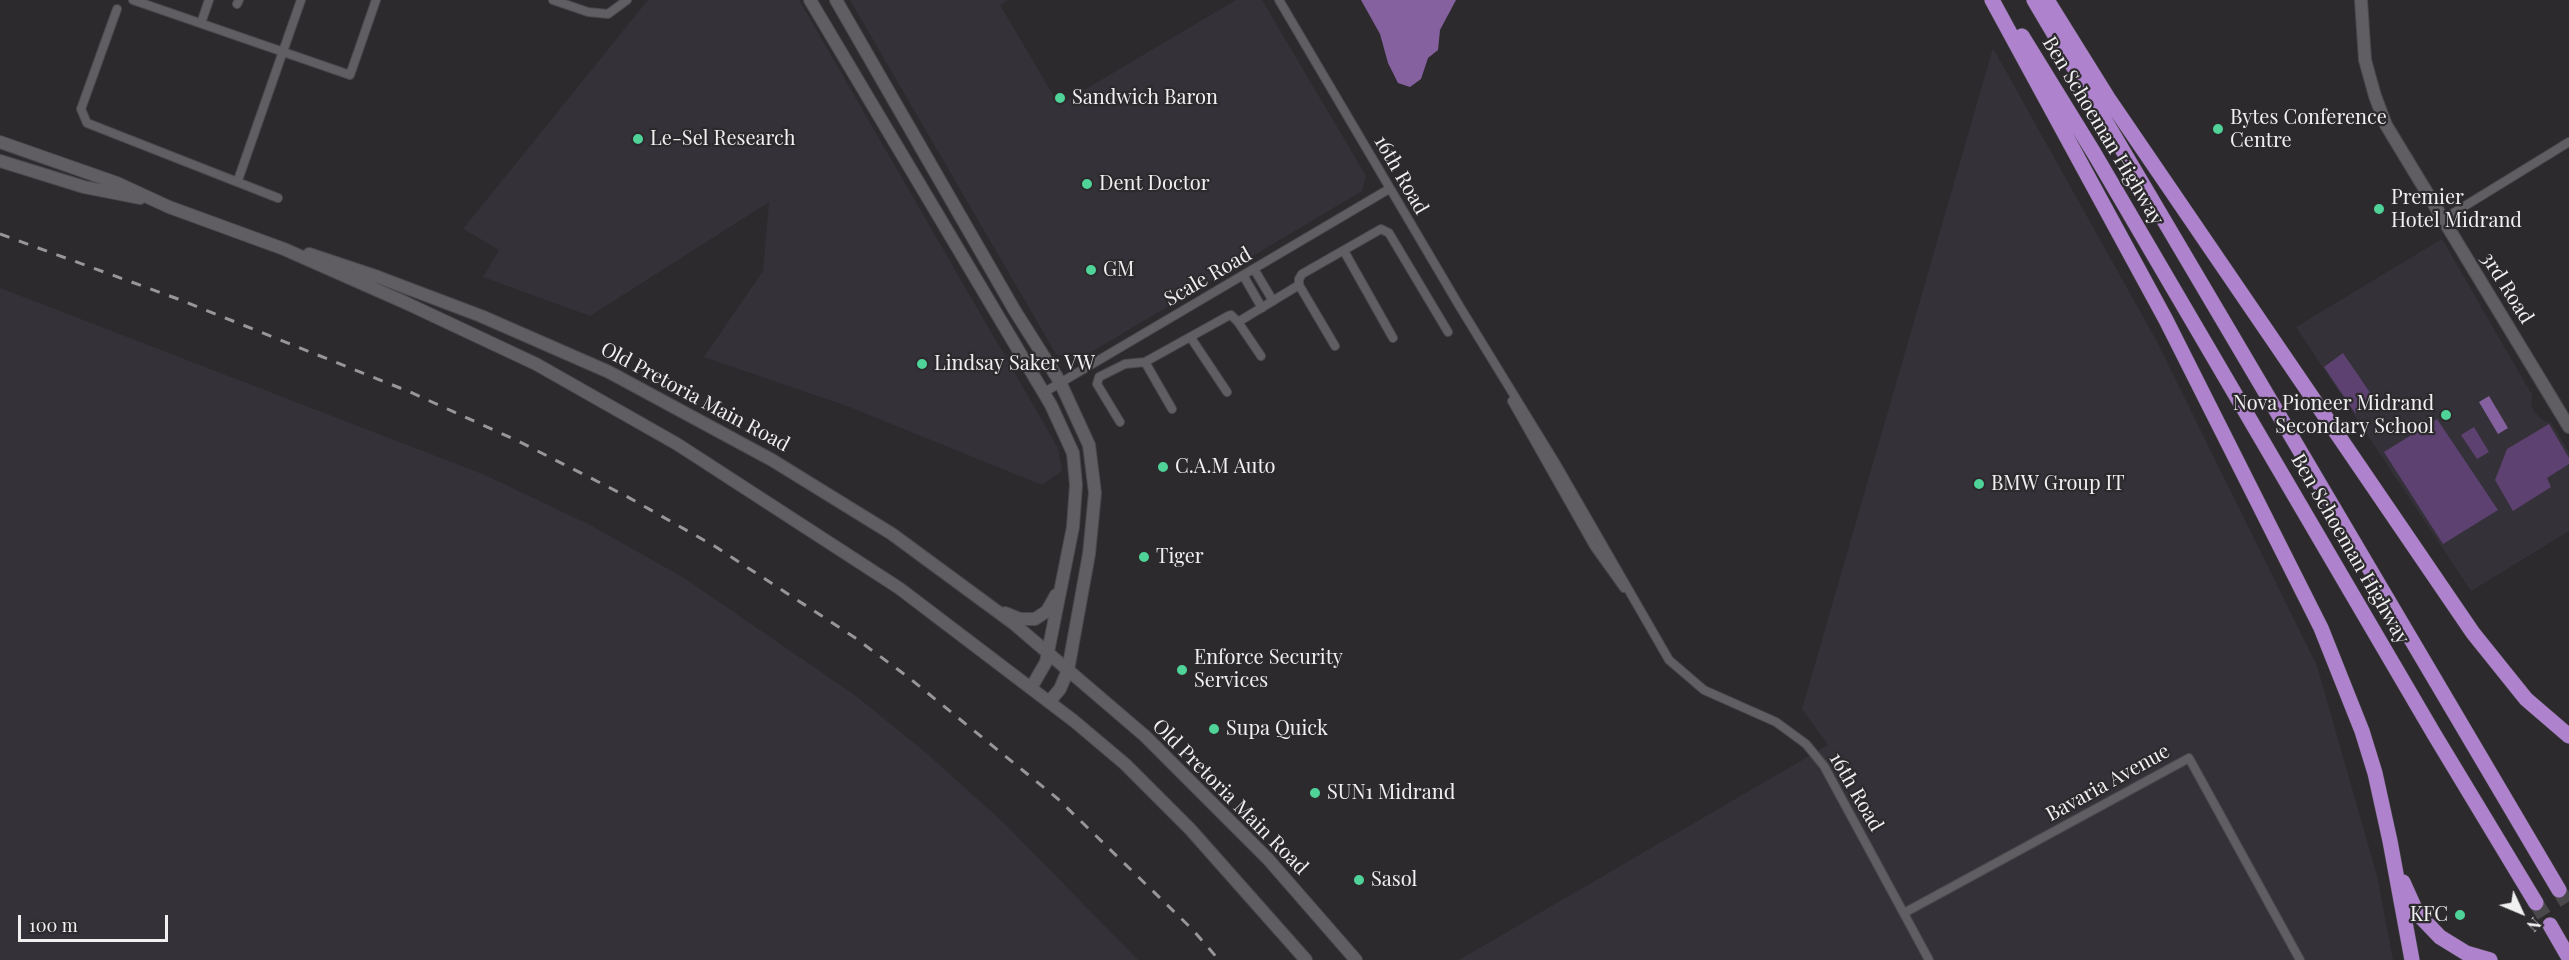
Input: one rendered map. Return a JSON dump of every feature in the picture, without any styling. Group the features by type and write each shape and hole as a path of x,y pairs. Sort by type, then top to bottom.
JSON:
{"highway":[{"path":"1992,0 2166,320 2321,628 2362,730 2375,773 2391,841 2412,960"},
{"name":"Ben Schoeman Highway","path":"2000,0 2094,153 2434,734 2536,903"},
{"name":"Ben Schoeman Highway","path":"2034,0 2559,890"},
{"path":"2047,0 2114,107 2473,633 2526,699 2569,736"},
{"path":"2391,841 2408,896 2417,913 2451,945 2466,954 2490,960"},
{"path":"2550,925 2569,958"}],"main road":[{"path":"810,0 1044,393 1066,435 1075,467 1075,507 1064,577 1045,666 1031,688"},
{"path":"836,0 980,251 1060,382 1089,445 1095,493 1089,554 1068,670 1060,689 1049,702"},
{"name":"3rd Road","path":"2361,0 2361,35 2374,96 2402,154 2569,427"},
{"name":"Old Pretoria Main Road","path":"0,142 117,183 153,200 285,249 513,352 654,430 899,588 1049,702 1125,764 1164,802 1306,960"},
{"name":"Old Pretoria Main Road","path":"0,161 104,192 153,200"},
{"name":"Old Pretoria Main Road","path":"285,249 337,262 460,308 609,372 809,481 892,534 976,595 1145,736 1220,810 1356,960"},
{"path":"976,595 1016,618 1035,619 1049,608 1064,577"}],"street":[{"path":"133,0 350,75 376,0"},
{"path":"201,23 209,0"},
{"path":"238,180 301,0"},
{"path":"553,0 588,12 608,14 627,0"},
{"name":"16th Road","path":"1279,0 1495,366 1527,430 1594,546 1638,608 1669,660 1689,680 1719,698 1776,722 1806,744 1824,766 1929,960"},
{"path":"117,9 81,110 82,117 87,123 238,180 278,198"},
{"path":"2442,220 2569,142"},
{"name":"Scale Road","path":"1044,393 1389,189"},
{"path":"1238,321 1299,285 1302,273 1382,230 1386,230 1448,332"},
{"path":"1344,251 1393,338"},
{"path":"1254,269 1273,301"},
{"path":"1243,275 1262,308"},
{"path":"1299,285 1335,346"},
{"path":"1120,422 1096,380 1125,364 1145,362 1232,315 1261,356"},
{"path":"1191,338 1227,392"},
{"path":"1145,362 1172,409"},
{"name":"Bavaria Avenue","path":"1904,914 2189,758 2300,960"}],"shaded area":[{"path":"648,0 799,0 1058,448 1062,471 1042,485 847,406 704,357 763,271 769,202 590,316 483,277 499,250 463,229"},
{"path":"850,0 1008,0 1000,5 1059,105 1236,0 1262,0 1366,176 1362,191 1078,360 1056,354"},
{"path":"1361,0 1456,0 1440,30 1438,50 1428,58 1421,79 1410,87 1398,83 1388,63 1380,34"},
{"path":"1993,48 2156,340 2317,666 2377,876 2393,960 1459,960 1828,745 1802,709"},
{"name":"Nova Pioneer Midrand Secondary School","path":"2442,239 2532,395 2531,405 2534,411 2542,420 2551,423 2569,452 2569,531 2471,591 2296,327"},
{"path":"0,288 485,475 592,526 684,578 856,696 925,752 1004,823 1138,960 0,960"},
{"path":"2343,353 2375,400 2355,413 2324,367"},
{"path":"2489,396 2508,428 2498,434 2479,402"},
{"path":"2437,419 2498,510 2443,544 2384,452"},
{"path":"2549,424 2569,458 2569,464 2547,478 2551,487 2513,511 2495,480 2507,449"},
{"path":"2474,427 2489,452 2477,459 2461,435"}],"tunnel":[{"path":"2559,890 2569,906"},
{"path":"2536,903 2550,925"}],"railway":[{"path":"0,234 178,299 410,392 518,441 626,496 716,547 854,637 908,677 1058,799 1192,929 1219,960"}],"place":[{"name":"Sandwich Baron","path":"1060,98"},
{"name":"Bytes Conference Centre","path":"2218,129"},
{"name":"Le-Sel Research","path":"638,139"},
{"name":"Dent Doctor","path":"1087,184"},
{"name":"Premier Hotel Midrand","path":"2379,209"},
{"name":"GM","path":"1091,270"},
{"name":"Lindsay Saker VW","path":"922,364"},
{"name":"Nova Pioneer Midrand Secondary School","path":"2446,415"},
{"name":"C.A.M Auto","path":"1163,467"},
{"name":"BMW Group IT","path":"1979,484"},
{"name":"Tiger","path":"1144,557"},
{"name":"Enforce Security Services","path":"1182,670"},
{"name":"Supa Quick","path":"1214,729"},
{"name":"SUN1 Midrand","path":"1315,793"},
{"name":"Sasol","path":"1359,880"},
{"name":"KFC","path":"2460,915"}]}
